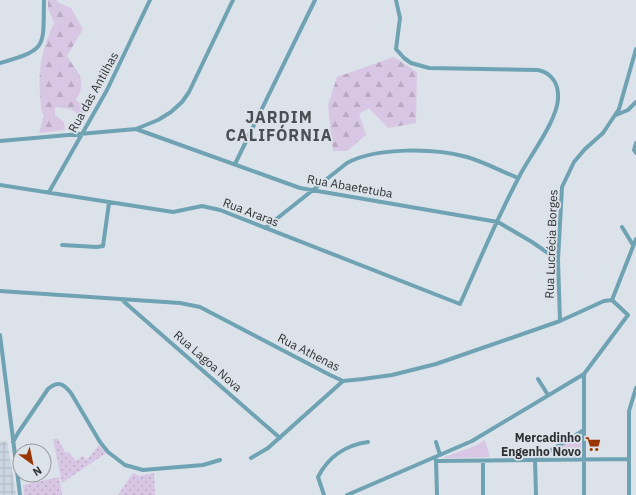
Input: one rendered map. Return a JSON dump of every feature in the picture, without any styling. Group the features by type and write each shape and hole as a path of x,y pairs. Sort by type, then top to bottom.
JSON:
{"street":[{"path":"0,63 34,52 40,46 43,36 44,0"},
{"name":"Rua das Antilhas","path":"49,192 123,58 150,0"},
{"path":"0,142 136,129 158,120 182,102 189,92 233,0"},
{"path":"235,164 315,0"},
{"path":"396,0 400,18 396,49 411,63 430,68 538,70 546,72 552,77 558,90 556,111 518,178 498,222"},
{"name":"Rua Lucrécia Borges","path":"560,321 558,260 562,187 566,176 585,149 603,133 616,115 636,49"},
{"name":"Rua Lucrécia Borges","path":"616,115 628,110 636,102"},
{"name":"Rua Abaetetuba","path":"136,129 300,188 314,189 498,222 532,242 558,260"},
{"path":"636,143 634,150 636,153"},
{"path":"265,228 347,163 359,157 375,153 418,151 465,156 518,178"},
{"name":"Rua Araras","path":"0,185 173,212 202,206 220,210 460,304 498,222"},
{"path":"62,245 97,248 103,246 109,203"},
{"path":"622,228 633,245"},
{"path":"347,495 436,459 440,455 472,441 584,374 628,315 612,300 636,239"},
{"name":"Rua Athenas","path":"0,291 180,303 200,307 344,381 392,374 436,364 560,321 604,301 612,300"},
{"name":"Rua Lagoa Nova","path":"122,300 280,438"},
{"path":"0,335 20,495"},
{"path":"584,374 584,495"},
{"path":"538,379 548,395"},
{"path":"251,458 268,448 344,381"},
{"path":"13,442 48,389 54,385 60,384 66,387 71,393 108,452 125,465 143,470 203,465 220,460"},
{"path":"629,495 630,411 636,388"},
{"path":"535,460 584,430"},
{"path":"324,495 318,477 327,464 353,444 368,442"},
{"path":"436,442 440,455"},
{"path":"436,459 630,459"},
{"path":"436,459 437,495"},
{"path":"483,460 484,495"},
{"path":"535,460 536,495"}],"shaded area":[{"path":"7,441 12,471 12,483 14,483 16,495 0,495 0,442"}],"green space":[{"path":"48,0 56,0 59,3 71,8 83,29 67,56 80,77 80,93 76,100 88,111 80,116 71,109 55,107 55,115 64,122 65,130 39,133 44,115 42,113 40,101 40,67 45,45 54,23 48,8"},
{"path":"394,57 417,72 416,123 388,128 369,108 359,114 366,135 347,151 333,151 328,105 337,77"},
{"path":"581,434 581,457 552,455 553,451"},
{"path":"53,439 58,439 65,452 68,452 76,461 83,456 87,460 99,445 106,453 62,483"},
{"path":"485,440 490,457 442,458 475,446"},
{"path":"133,473 140,476 154,473 155,495 118,495"},
{"path":"59,477 62,495 24,495 23,485 32,483 52,483 52,479"}],"place":[{"name":"Mercadinho Engenho Novo","path":"593,444"}],"district":[{"name":"JARDIM CALIFÓRNIA","path":"279,126"}]}
